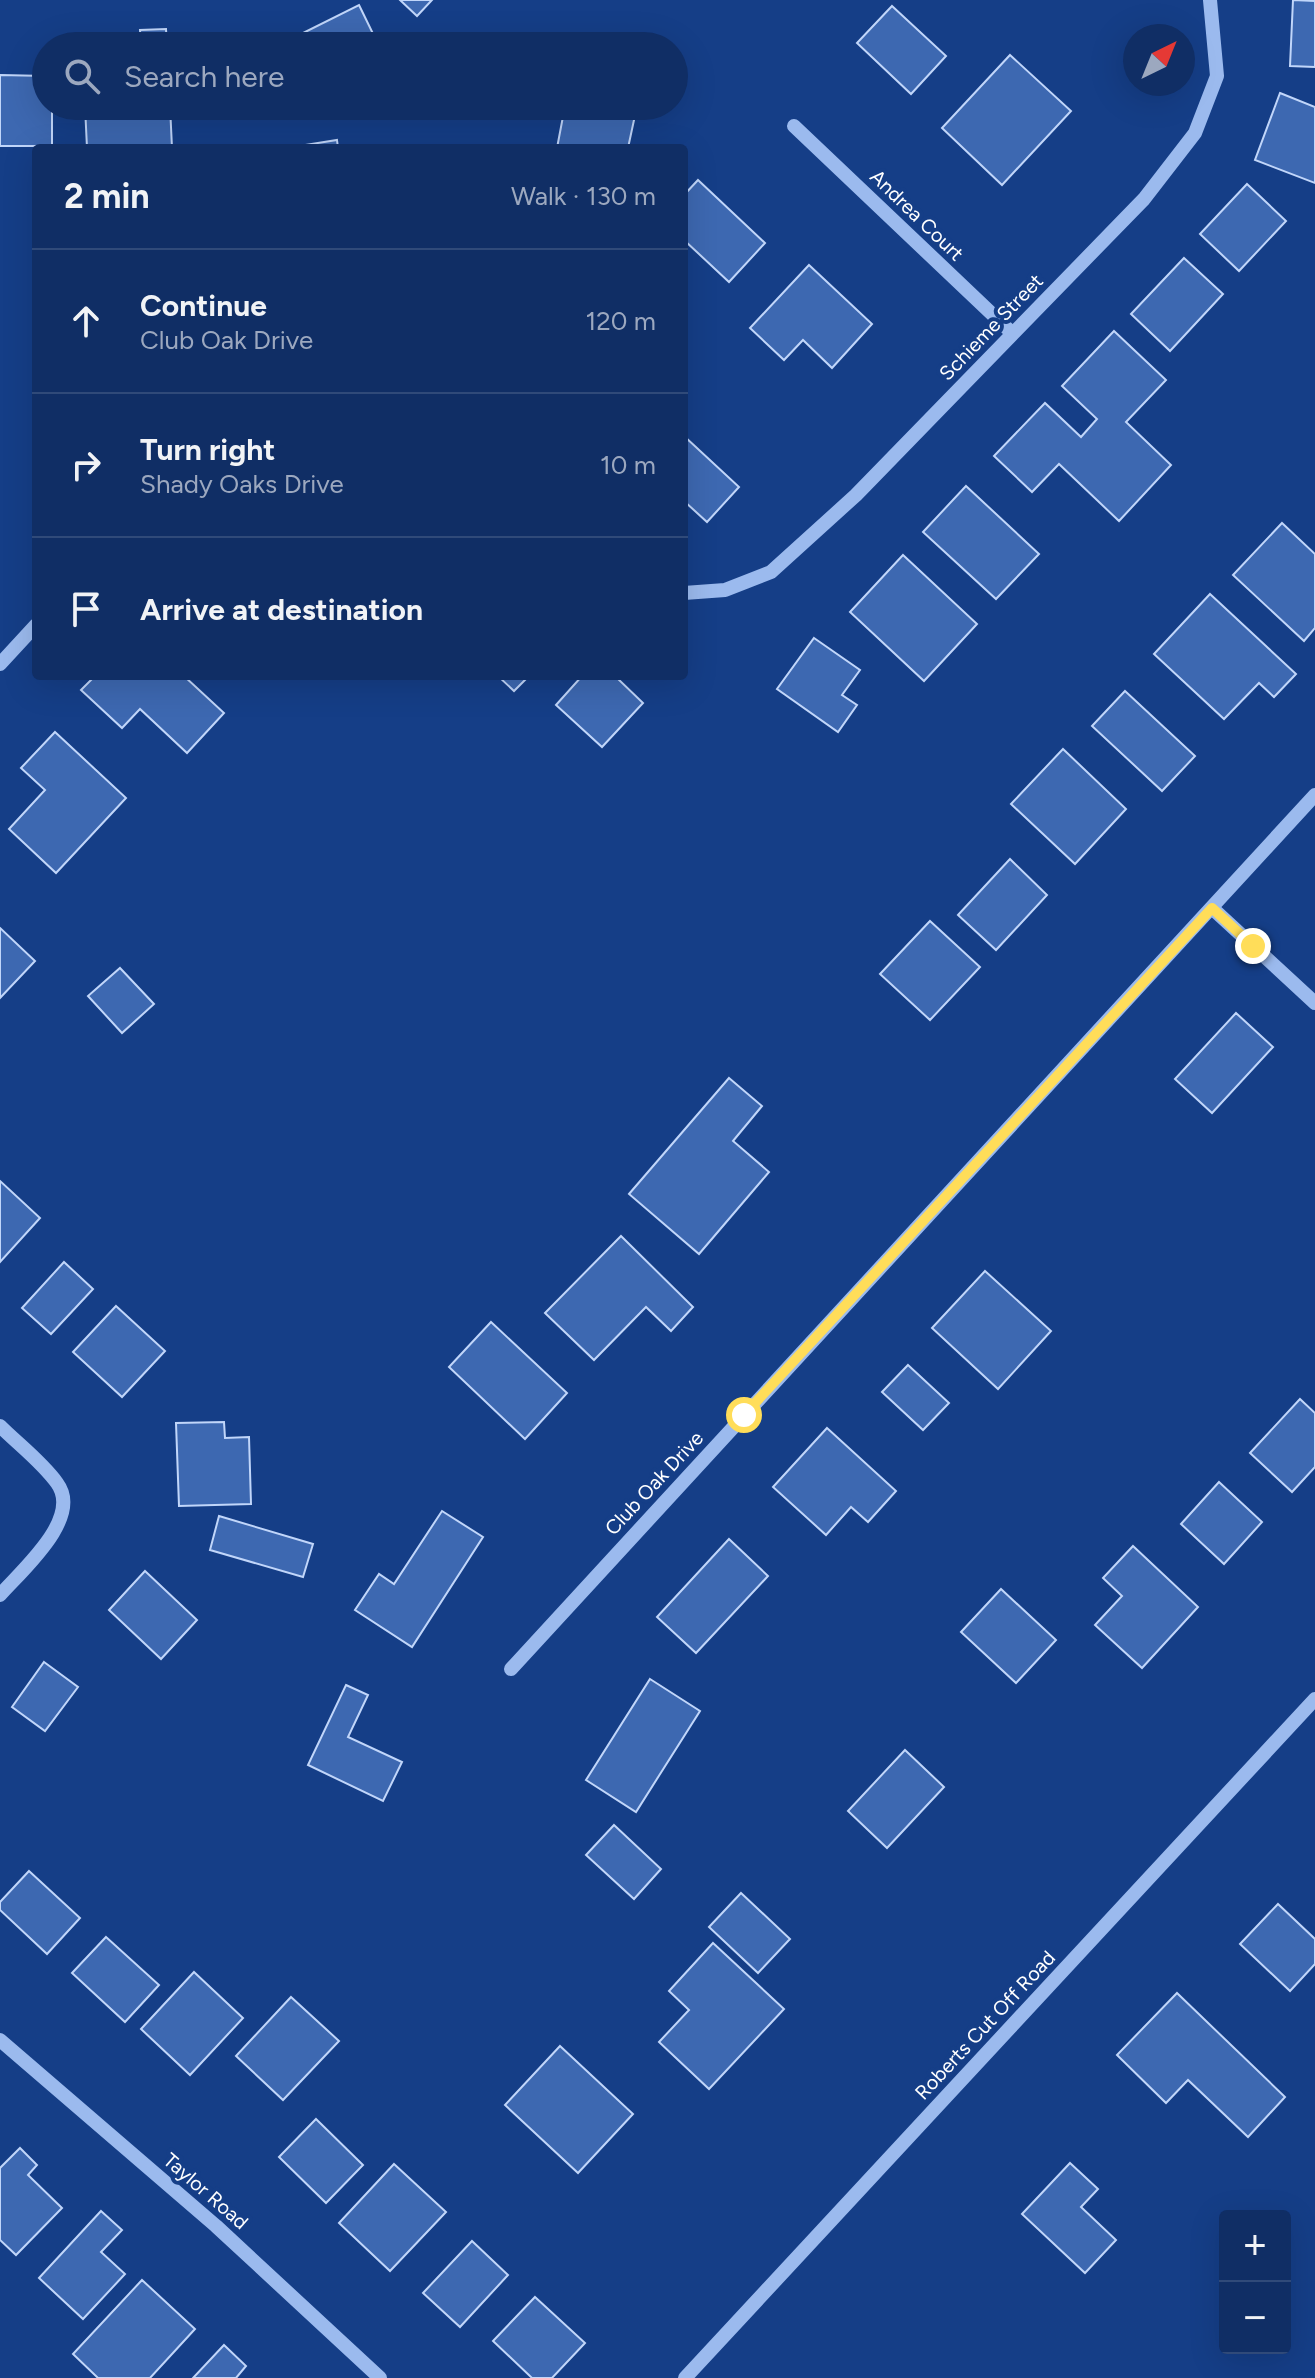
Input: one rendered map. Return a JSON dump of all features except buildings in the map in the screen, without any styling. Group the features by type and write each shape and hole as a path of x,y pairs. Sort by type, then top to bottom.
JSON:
{"street":[{"name":"Schieme Street","path":"688,593 725,590 771,572 856,495 1144,199 1195,133 1217,76 1210,0"},
{"name":"Andrea Court","path":"794,126 1012,333"},
{"path":"0,664 32,629"},
{"name":"Club Oak Drive","path":"511,1669 1315,795"},
{"path":"1212,908 1315,1003"},
{"path":"0,1426 58,1484 64,1499 63,1517 51,1535 0,1595"},
{"name":"Roberts Cut Off Road","path":"685,2378 1315,1699"},
{"name":"Taylor Road","path":"0,2040 216,2226 380,2378"}],"route":[{"path":"744,1415 1212,908 1253,946"}]}
